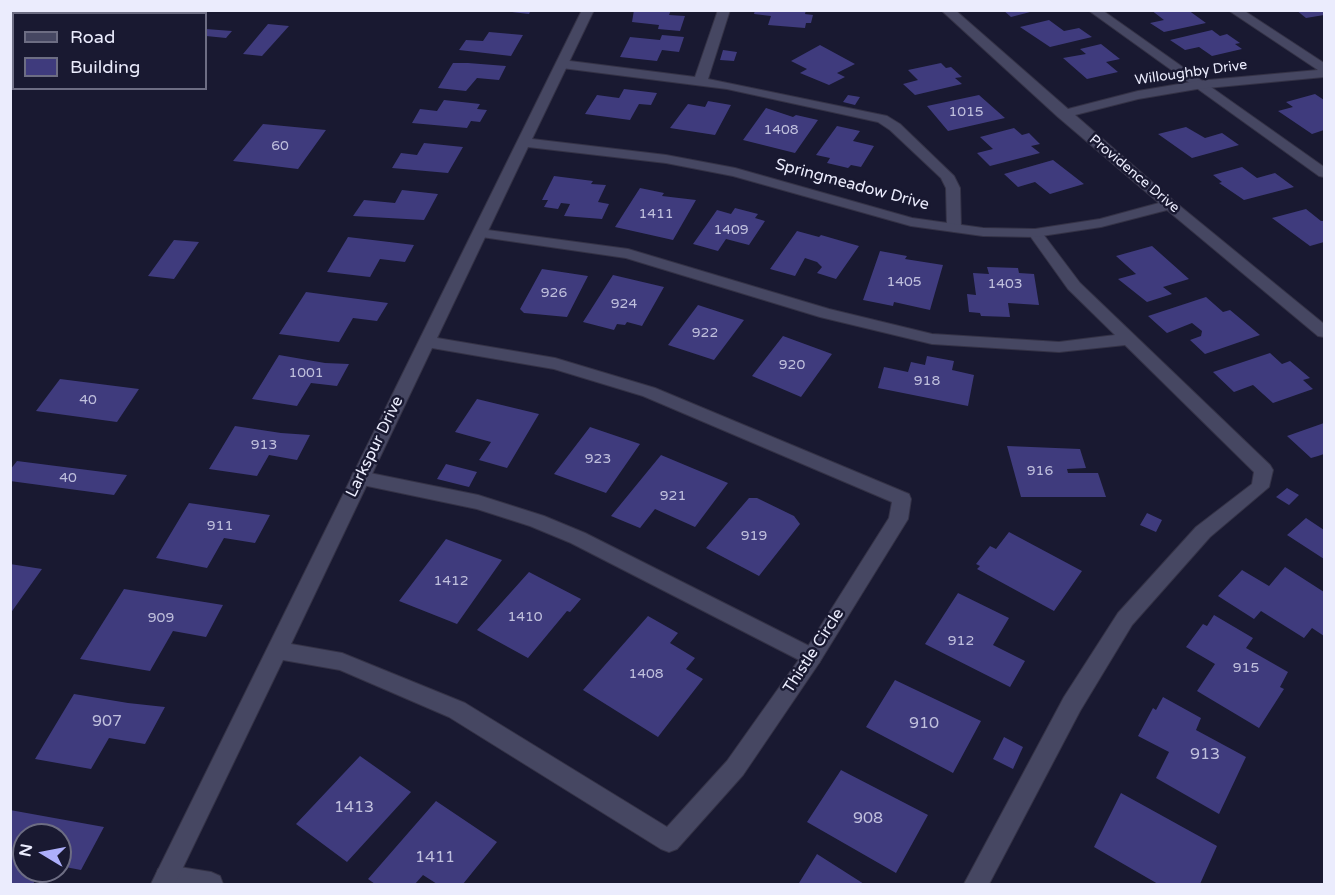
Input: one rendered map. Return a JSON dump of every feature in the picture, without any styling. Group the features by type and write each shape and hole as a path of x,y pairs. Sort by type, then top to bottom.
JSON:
{"street":[{"name":"Larkspur Drive","path":"165,881 588,10"},
{"path":"700,82 724,10"},
{"name":"Providence Drive","path":"947,10 1063,114 1324,332"},
{"path":"1094,10 1324,173"},
{"path":"1234,10 1324,68"},
{"path":"562,64 700,82 809,101 882,119 895,127 947,176 953,188 954,228"},
{"name":"Willoughby Drive","path":"1063,114 1138,95 1197,85 1324,73"},
{"name":"Springmeadow Drive","path":"524,142 655,158 735,172 911,222 1012,234 1035,233 1101,223 1170,205"},
{"path":"480,233 628,254 825,313 932,339 1011,346 1047,346 1129,339"},
{"path":"976,885 1072,704 1125,619 1203,532 1260,487 1264,470 1074,286 1035,233"},
{"name":"Thistle Circle","path":"277,650 342,662 457,710 669,841 735,768 812,657 898,519 902,499 616,380 555,364 427,342"},
{"path":"360,478 478,502 537,521 578,538 812,657"},
{"path":"165,881 211,885"}],"building":[{"path":"33,10 85,10 84,12 31,12"},
{"path":"495,10 531,10 529,14"},
{"path":"634,10 671,10 669,15 685,16 680,31 658,29 659,25 632,22"},
{"path":"755,10 806,10 805,14 813,15 811,23 806,23 805,28 768,25 771,16 754,14"},
{"path":"1003,10 1034,10 1034,11 1011,17"},
{"path":"1151,10 1188,10 1206,23 1164,32 1150,23 1164,20"},
{"path":"1296,10 1324,10 1324,15 1306,18"},
{"path":"1049,20 1064,31 1079,28 1092,37 1050,47 1020,27"},
{"path":"268,24 289,26 262,56 243,54"},
{"path":"207,29 232,31 226,38 207,36"},
{"path":"1212,30 1220,36 1227,34 1240,43 1235,44 1242,49 1212,56 1199,47 1185,50 1170,40"},
{"path":"489,32 523,35 511,56 459,50 466,40 483,41"},
{"path":"662,35 684,37 679,52 662,50 657,61 620,57 630,37 660,40"},
{"path":"1101,44 1120,59 1106,62 1118,72 1087,79 1063,58 1086,54 1080,49"},
{"path":"820,45 855,64 837,73 845,77 829,85 800,73 807,69 791,61"},
{"path":"723,50 737,52 734,61 720,60"},
{"path":"453,63 506,66 499,80 477,78 466,91 438,88"},
{"path":"941,63 946,68 951,67 962,77 955,78 962,84 915,95 903,84 918,80 908,70"},
{"path":"624,89 657,93 651,105 639,104 630,120 585,114 597,95 619,98"},
{"path":"1315,94 1324,100 1324,130 1312,134 1278,111 1293,107 1286,102"},
{"path":"848,95 860,97 855,105 843,102"},
{"path":"979,95 1005,118 948,131 927,106"},
{"path":"444,100 480,104 477,109 487,110 480,122 471,121 467,128 412,123 420,109 437,111"},
{"path":"708,101 731,105 715,135 670,128 688,104 705,107"},
{"path":"766,108 793,117 796,115 818,120 795,153 743,140"},
{"path":"263,124 326,130 298,169 233,161"},
{"path":"837,126 860,131 853,141 874,146 861,167 851,165 848,168 827,163 830,158 816,155"},
{"path":"1186,127 1205,138 1222,133 1239,145 1192,158 1158,134"},
{"path":"1014,128 1022,135 1029,133 1040,144 1031,146 1040,153 990,166 977,153 993,149 980,137"},
{"path":"424,143 463,147 448,173 392,168 401,153 417,155"},
{"path":"1053,160 1084,184 1050,194 1035,182 1018,187 1004,174"},
{"path":"1242,167 1257,178 1275,173 1294,187 1244,200 1219,183 1222,182 1213,175"},
{"path":"554,176 606,185 598,202 609,204 602,219 564,216 570,204 561,203 558,209 544,207 548,200 542,200"},
{"path":"640,188 664,193 662,196 696,200 673,240 615,227"},
{"path":"402,190 438,194 424,220 353,216 364,200 395,203"},
{"path":"735,208 758,214 755,218 765,221 749,245 726,239 718,251 693,244 717,210 731,214"},
{"path":"1306,209 1324,221 1324,242 1310,246 1272,218"},
{"path":"797,231 859,246 836,279 817,273 822,267 817,262 805,258 795,276 770,269"},
{"path":"348,237 414,245 405,262 380,259 370,277 327,272"},
{"path":"174,240 199,242 174,279 148,276"},
{"path":"1152,246 1189,279 1163,287 1172,294 1147,302 1118,279 1136,274 1116,256"},
{"path":"880,251 907,256 905,259 943,265 930,310 894,302 893,306 863,300"},
{"path":"987,267 1018,268 1019,273 1034,274 1039,305 1008,303 1010,317 981,316 980,313 969,312 967,294 976,295 973,273 989,274"},
{"path":"542,269 588,276 567,317 524,313 520,309"},
{"path":"613,275 664,287 642,326 627,322 625,325 617,324 614,330 583,322"},
{"path":"306,292 388,303 377,321 353,318 339,342 279,334"},
{"path":"1206,297 1223,312 1230,310 1260,335 1205,354 1190,340 1201,336 1202,331 1192,323 1167,333 1148,316"},
{"path":"698,305 744,320 714,360 668,345"},
{"path":"783,336 832,354 801,397 752,376"},
{"path":"1270,353 1282,364 1290,361 1310,378 1303,380 1313,389 1273,403 1253,385 1234,392 1213,372"},
{"path":"279,355 325,363 349,364 337,386 311,383 297,406 252,399"},
{"path":"927,356 954,361 952,370 974,375 968,406 878,388 884,367 908,372 911,362 925,365"},
{"path":"60,379 139,389 117,422 36,411"},
{"path":"477,399 539,414 507,468 479,460 491,442 455,432"},
{"path":"1324,423 1324,454 1311,458 1287,436"},
{"path":"235,426 310,435 297,460 269,455 257,476 209,469"},
{"path":"590,427 640,444 606,493 554,474"},
{"path":"1007,446 1080,449 1086,468 1067,469 1068,473 1098,473 1106,497 1021,497"},
{"path":"661,455 728,483 695,527 655,509 640,528 611,516"},
{"path":"17,461 127,475 114,495 10,481 10,470"},
{"path":"446,464 477,472 469,487 437,479"},
{"path":"1287,488 1299,495 1289,505 1276,497"},
{"path":"749,498 757,498 794,516 800,524 759,576 706,548"},
{"path":"189,503 270,515 255,543 224,538 207,568 156,558"},
{"path":"1147,513 1162,520 1156,532 1140,525"},
{"path":"1306,518 1324,530 1324,559 1287,535"},
{"path":"1009,532 1082,571 1054,611 977,569 980,566 976,564 990,546 996,549"},
{"path":"446,539 502,560 457,624 399,601"},
{"path":"10,564 42,569 10,614"},
{"path":"1285,567 1324,592 1324,636 1312,628 1304,638 1261,611 1254,619 1218,596 1242,570 1269,586"},
{"path":"529,572 581,599 570,612 567,611 528,658 477,630"},
{"path":"124,589 223,605 206,637 173,631 150,671 80,659"},
{"path":"958,593 1009,618 993,645 1025,661 1010,687 925,644"},
{"path":"1214,615 1253,638 1246,648 1288,672 1280,687 1284,689 1259,728 1197,691 1215,664 1186,647 1203,624 1207,626"},
{"path":"648,616 678,633 670,643 695,658 686,669 703,679 658,737 583,690"},
{"path":"895,680 981,721 953,773 866,727"},
{"path":"74,694 165,707 145,744 109,738 91,769 35,759"},
{"path":"1163,697 1201,718 1196,730 1246,757 1219,814 1156,778 1169,752 1138,736 1153,708 1156,710"},
{"path":"1004,737 1023,747 1013,769 993,759"},
{"path":"360,756 411,792 347,862 296,824"},
{"path":"841,770 928,815 896,873 807,822"},
{"path":"1121,793 1217,846 1200,884 1158,884 1094,847"},
{"path":"436,801 497,842 463,884 437,884 423,875 415,884 375,884 368,879"},
{"path":"10,810 104,827 81,870 72,868 72,823 12,823 12,883 34,883 10,884"},
{"path":"817,854 864,884 799,883"}]}
